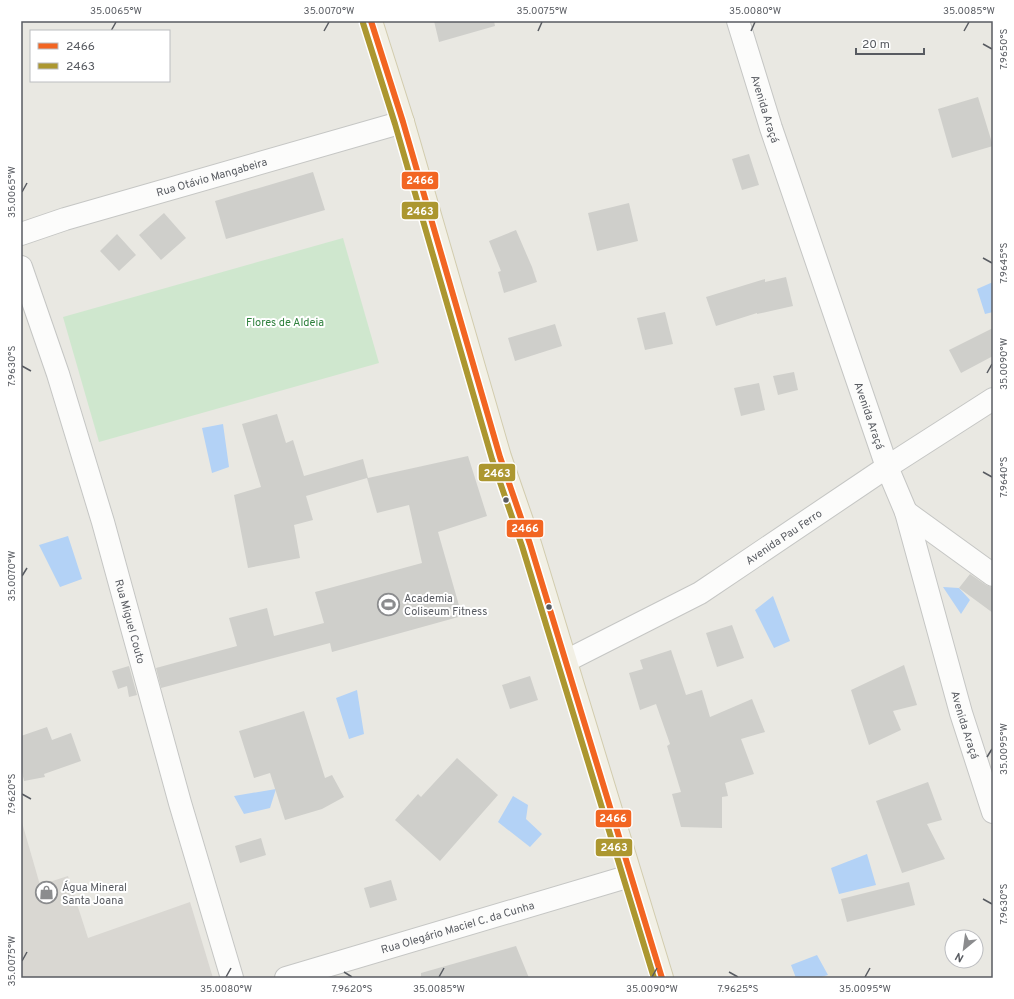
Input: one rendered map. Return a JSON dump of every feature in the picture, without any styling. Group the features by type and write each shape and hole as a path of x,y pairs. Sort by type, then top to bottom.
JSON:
{"main road":[{"path":"371,21 403,122 500,457 530,544 662,978"}],"street":[{"name":"Avenida Araçá","path":"738,21 771,128 887,467 906,512 961,712 993,812"},
{"name":"Rua Otávio Mangabeira","path":"21,234 65,219 403,122"},
{"name":"Rua Miguel Couto","path":"21,267 58,374 103,522 180,803 232,978"},
{"name":"Avenida Pau Ferro","path":"566,661 700,593 887,467 993,399"},
{"path":"906,512 993,575"},
{"name":"Rua Olegário Maciel C. da Cunha","path":"286,978 630,876"}],"shaded area":[{"name":"Água Mineral Santa Joana","path":"21,819 40,885 68,876 88,938 190,902 213,978 21,978"}],"green space":[{"name":"Flores de Aldeia","path":"343,238 379,363 99,442 63,317"}],"water":[{"path":"993,282 993,312 985,314 977,289"},
{"path":"223,424 229,467 212,473 202,428"},
{"path":"68,536 82,579 60,587 39,545"},
{"path":"943,587 959,588 970,600 961,614"},
{"path":"773,596 790,641 774,648 755,610"},
{"path":"357,690 364,734 349,739 336,698"},
{"path":"276,789 270,808 244,814 234,796"},
{"path":"513,796 528,805 526,819 542,834 530,847 498,822"},
{"path":"867,854 876,885 839,894 831,868"},
{"path":"817,955 828,975 818,978 796,978 791,965"}],"building":[{"path":"434,21 494,21 495,26 439,42"},
{"path":"978,97 993,146 952,158 938,109"},
{"path":"749,154 759,185 742,190 732,159"},
{"path":"313,172 325,210 226,239 215,201"},
{"path":"629,203 638,241 597,251 588,213"},
{"path":"164,213 186,238 161,260 139,235"},
{"path":"516,230 537,282 504,293 498,272 501,271 489,241"},
{"path":"117,234 136,255 119,271 100,251"},
{"path":"786,277 793,306 757,313 716,326 706,297 765,279 765,282"},
{"path":"665,312 673,344 645,350 637,318"},
{"path":"555,324 562,346 515,361 508,338"},
{"path":"993,328 993,356 961,373 949,350"},
{"path":"794,372 798,390 778,395 773,376"},
{"path":"759,383 765,410 741,416 734,388"},
{"path":"277,414 286,443 293,440 304,476 363,459 368,478 468,456 487,516 438,532 462,616 332,652 330,643 161,688 156,668 237,646 229,618 267,608 274,636 324,623 315,592 422,563 409,505 377,513 367,478 306,496 313,520 294,525 300,558 248,568 234,495 261,487 242,424"},
{"path":"970,574 993,588 993,613 959,588"},
{"path":"732,625 744,658 717,667 706,633"},
{"path":"671,650 686,695 702,690 710,717 752,699 765,732 741,739 754,774 725,783 728,796 722,797 722,828 681,827 672,794 681,792 667,746 670,744 656,704 640,710 629,673 643,669 640,660"},
{"path":"904,665 917,705 893,711 901,730 869,745 851,690"},
{"path":"129,666 137,695 129,697 127,686 118,689 112,671"},
{"path":"530,676 538,700 510,709 502,685"},
{"path":"304,711 325,778 332,775 344,797 322,809 285,820 270,773 254,778 239,731"},
{"path":"47,727 52,740 71,733 81,761 44,774 45,777 24,781 21,768 21,736"},
{"path":"457,758 498,795 440,861 395,820 418,794 421,797"},
{"path":"928,782 942,820 927,824 945,859 902,873 876,801"},
{"path":"261,838 266,855 240,863 235,846"},
{"path":"391,880 397,900 370,908 364,888"},
{"path":"909,882 915,905 847,922 841,899"},
{"path":"516,946 529,978 421,978 421,973"}],"transit line":[{"name":"2466","path":"371,21 403,122 500,457 530,544 662,978"},
{"name":"2463","path":"363,23 395,124 492,459 522,546 654,978"}],"place":[{"name":"Academia Coliseum Fitness","path":"388,604"},
{"name":"Água Mineral Santa Joana","path":"47,893"}]}
